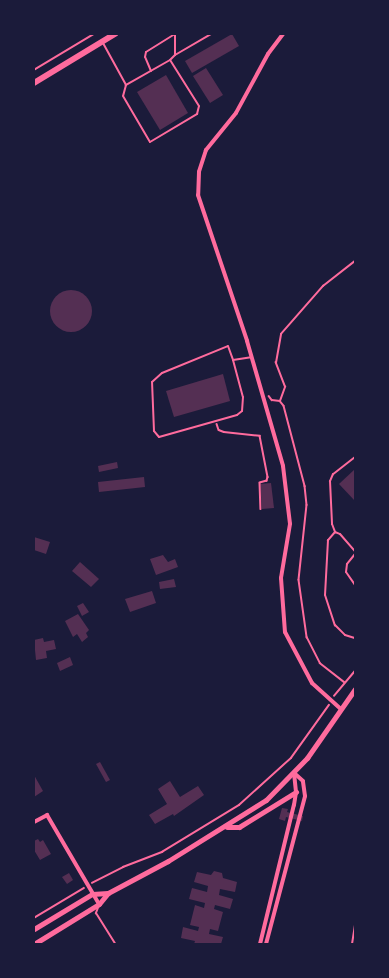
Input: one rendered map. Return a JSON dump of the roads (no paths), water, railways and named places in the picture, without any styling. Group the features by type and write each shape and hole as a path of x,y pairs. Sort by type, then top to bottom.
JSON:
{"main road":[{"path":"34,84 115,34"}],"street":[{"path":"283,34 268,54 236,113 206,150 199,172 198,195 251,357 283,466 288,496 290,524 281,578 285,632 312,683 340,708"},
{"path":"34,944 99,904 108,893 226,827 266,800 307,758 340,708 355,689"},
{"path":"260,944 296,792 294,773"},
{"path":"266,944 305,796 303,781 294,773"},
{"path":"226,827 239,827 296,792"},
{"path":"34,822 47,815 99,904"},
{"path":"34,929 92,894 108,893"}],"lane":[{"path":"175,34 175,55"},
{"path":"150,71 145,57 146,52 175,34"},
{"path":"170,60 199,106 197,114 150,142 122,96 126,85 170,60 175,55 211,34"},
{"path":"102,42 126,85"},
{"path":"228,346 233,360 242,397 242,410 216,420 159,437 154,431 152,382 162,373 228,346"},
{"path":"233,360 251,357"},
{"path":"355,457 333,474 330,481 332,524 335,532 340,534 355,552 347,564 346,572 355,585"},
{"path":"335,532 328,540 325,595 335,625 345,635 355,638"},
{"path":"99,904 96,913 115,944"},
{"path":"352,944 355,924"}]}
